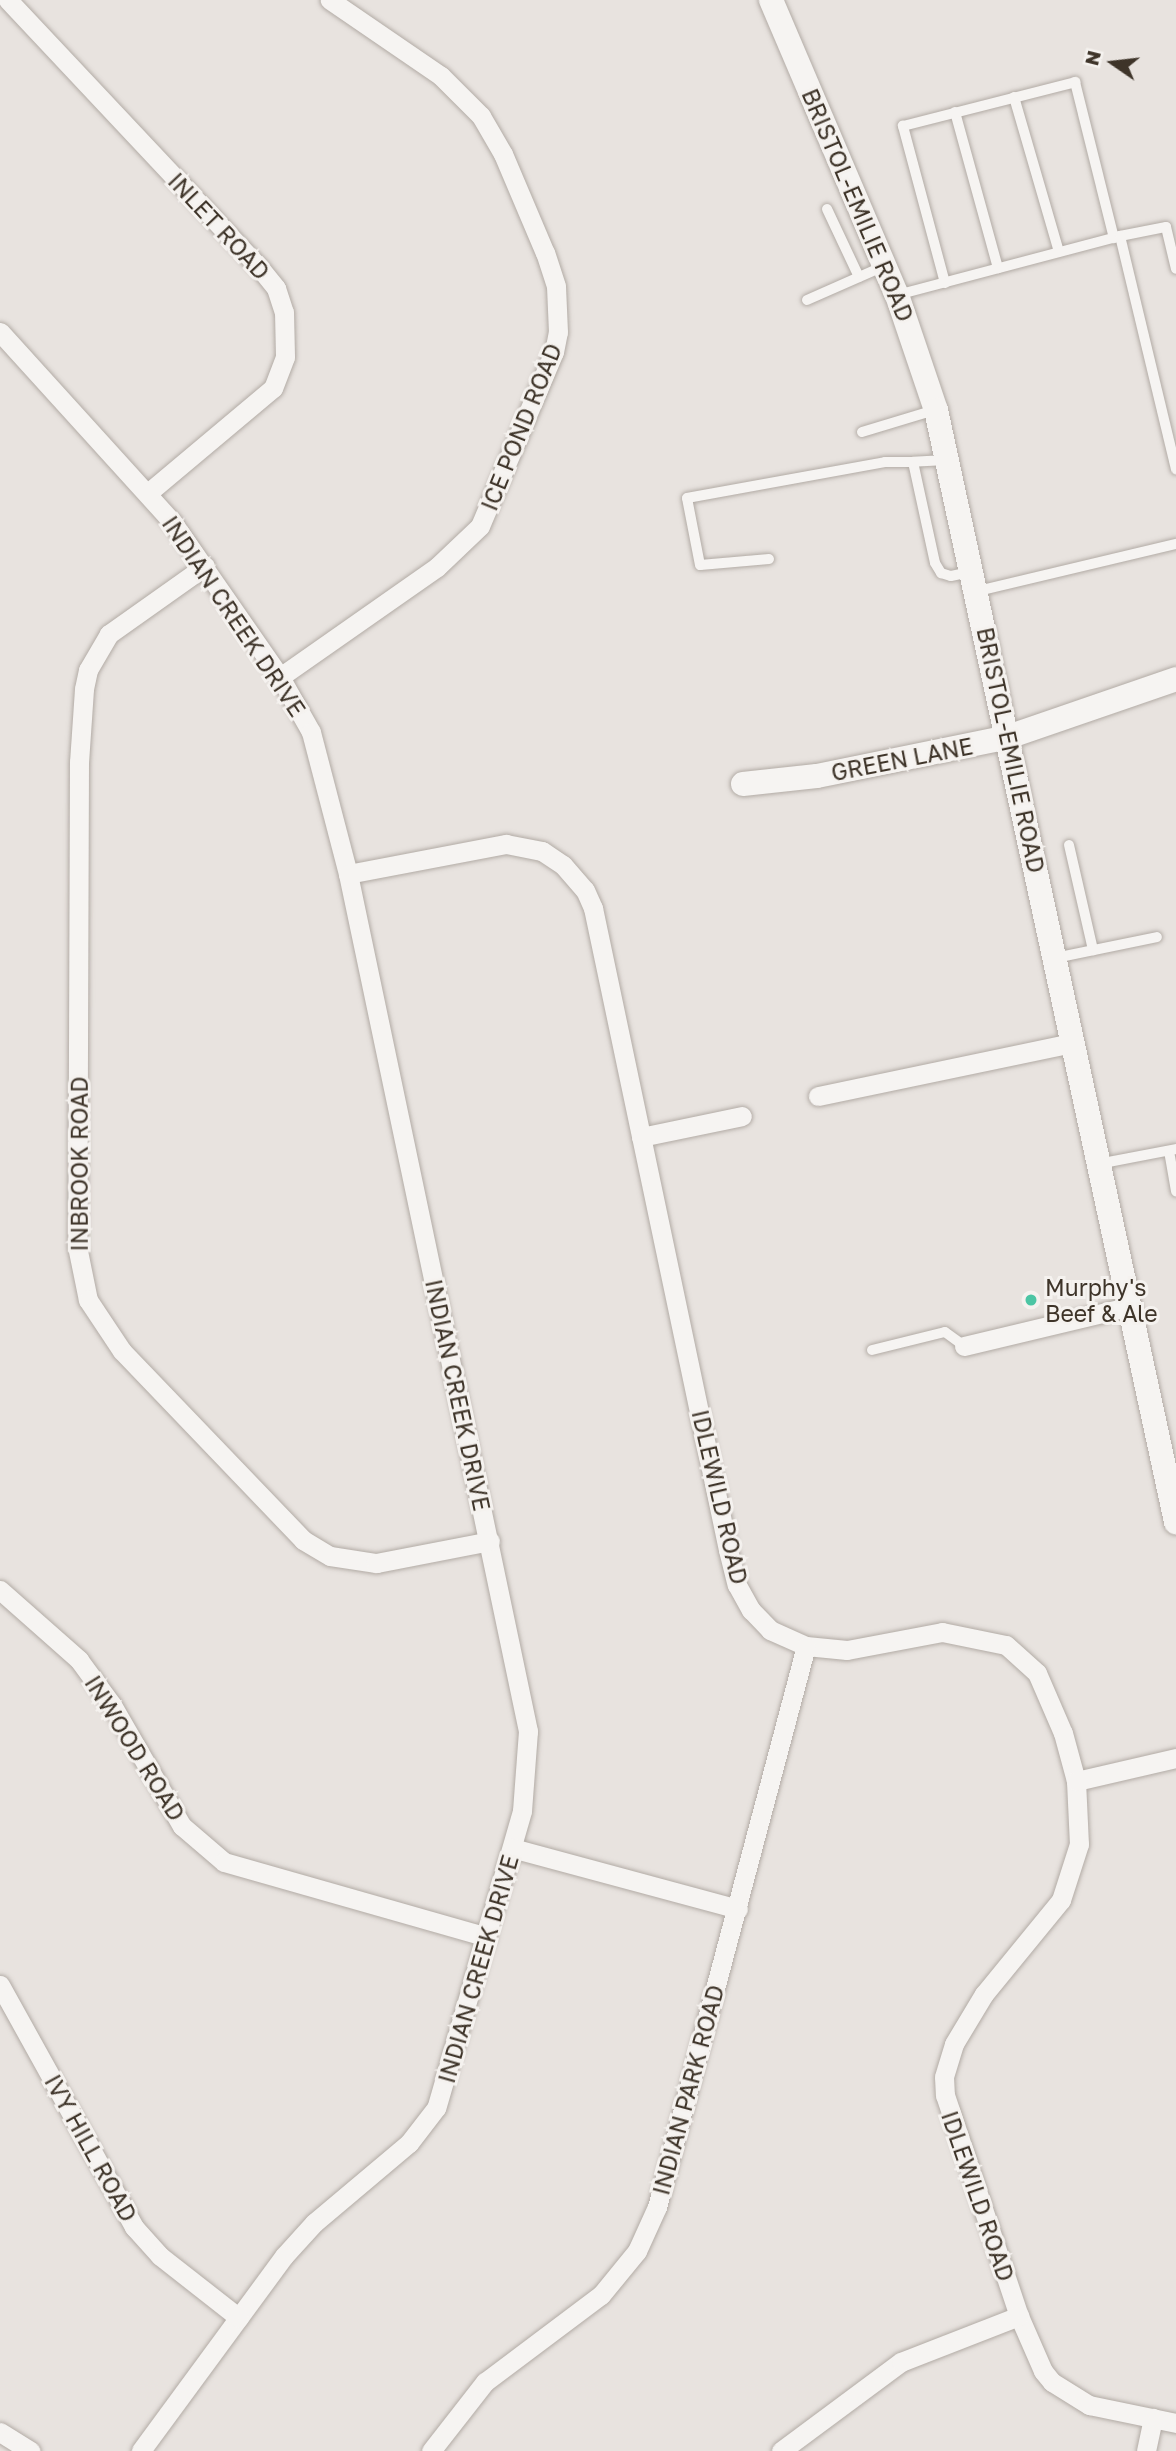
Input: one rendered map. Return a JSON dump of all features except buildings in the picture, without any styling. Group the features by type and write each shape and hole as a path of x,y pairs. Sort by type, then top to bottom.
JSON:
{"street":[{"name":"INLET ROAD","path":"8,0 259,267 276,288 284,312 285,356 273,388 148,493"},
{"name":"ICE POND ROAD","path":"280,677 437,567 480,526 554,352 559,320 556,286 545,253 503,154 481,116 441,76 330,0"},
{"name":"BRISTOL-EMILIE ROAD","path":"771,0 897,295 936,410 976,581 1097,1165 1176,1522"},
{"name":"INDIAN CREEK DRIVE","path":"0,332 148,493 205,566 280,677 312,732 323,763 348,874 528,1731 528,1769 512,1848 436,2108 409,2143 314,2223 239,2318 141,2451"},
{"name":"INBROOK ROAD","path":"205,566 108,634 88,670 84,689 79,762 77,1246 88,1300 122,1351 303,1539 330,1556 376,1563 490,1541"},
{"name":"GREEN LANE","path":"743,784 817,776 1009,737 1176,679"},
{"name":"IDLEWILD ROAD","path":"348,874 506,844 542,851 576,876 593,908 737,1585 763,1625 806,1647 847,1650 942,1632 1006,1645 1037,1673 1049,1695 1076,1781 1079,1844 1061,1900 984,1994 954,2044 944,2077 949,2115 1019,2315 1052,2382 1089,2405 1176,2423"},
{"path":"818,1096 1072,1043"},
{"path":"641,1138 742,1116"},
{"path":"964,1346 1129,1307"},
{"name":"INWOOD ROAD","path":"0,1590 79,1660 112,1705 170,1810 196,1841 224,1862 487,1937"},
{"name":"INDIAN PARK ROAD","path":"431,2451 485,2382 601,2295 637,2251 657,2207 806,1647"},
{"path":"1076,1781 1176,1758"},
{"path":"512,1848 738,1909"},
{"name":"IVY HILL ROAD","path":"0,1985 134,2227 160,2256 239,2318"},
{"path":"781,2451 901,2362 1019,2315"},
{"path":"1146,2451 1153,2418"},
{"path":"0,2432 30,2451"}],"lane":[{"path":"945,283 903,126 1075,82 1176,469"},
{"path":"1014,97 1059,252"},
{"path":"955,112 998,268"},
{"path":"827,209 859,277"},
{"path":"897,295 1117,237 1166,228 1176,269"},
{"path":"807,300 884,266"},
{"path":"862,432 936,410"},
{"path":"769,559 700,565 687,498 885,462 948,460"},
{"path":"913,462 935,563 941,573 976,581 1176,544"},
{"path":"1069,845 1093,950"},
{"path":"1054,958 1157,937"},
{"path":"1097,1165 1173,1150 1176,1191"},
{"path":"872,1350 945,1332 964,1346"}],"place":[{"name":"Murphy's Beef & Ale","path":"1031,1300"}]}
